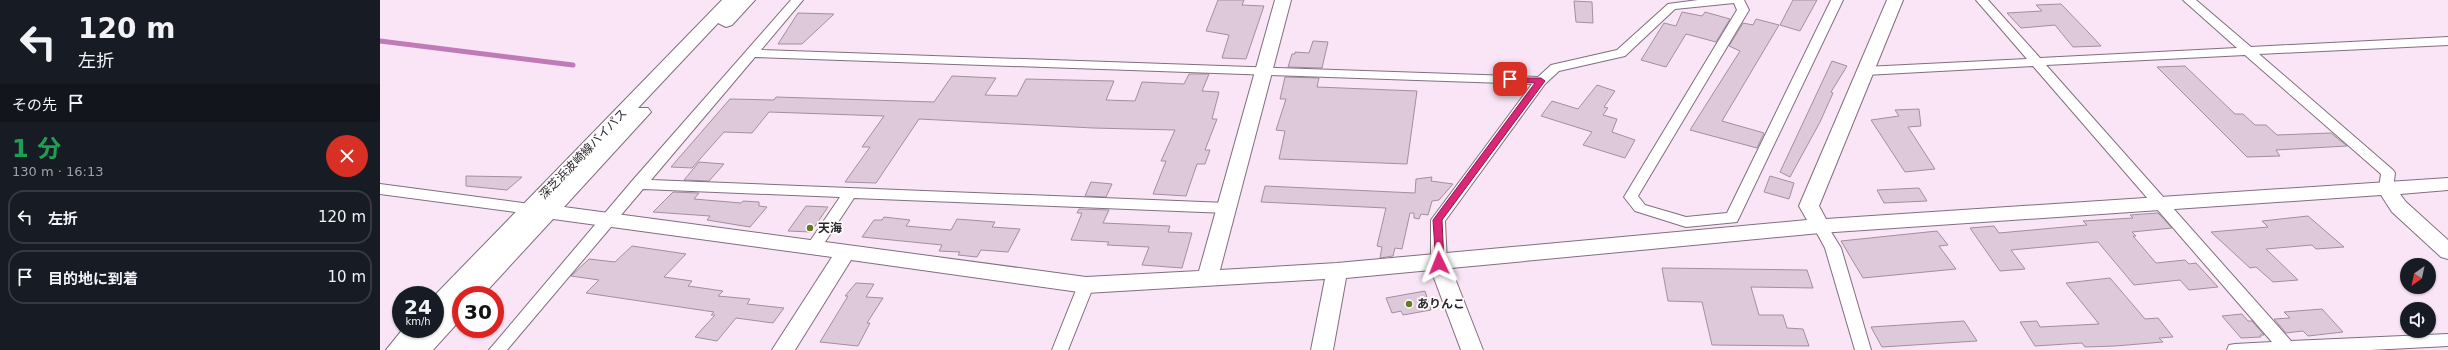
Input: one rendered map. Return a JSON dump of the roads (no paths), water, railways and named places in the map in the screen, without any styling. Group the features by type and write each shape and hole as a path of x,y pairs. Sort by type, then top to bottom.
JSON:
{"street":[{"name":"深芝浜波崎線バイパス","path":"477,286 538,211 731,0"},
{"name":"深芝浜波崎線バイパス","path":"444,300 538,211 747,0"},
{"path":"496,350 637,184 797,0"},
{"path":"1207,279 1283,0"},
{"path":"1472,350 1439,263 1438,220 1541,81 1555,68 1621,53 1672,6 1733,0"},
{"path":"1738,0 1743,10 1631,197 1640,208 1686,222 1732,218 1836,0"},
{"path":"1863,350 1833,248 1809,206 1895,0"},
{"path":"1982,0 2039,63 2286,347"},
{"path":"2189,0 2388,174 2386,188 2398,207 2448,252"},
{"path":"1865,71 2448,41"},
{"path":"751,53 1541,81"},
{"path":"637,184 1227,208"},
{"path":"380,189 606,221 814,247 1086,285 1337,271 1439,263 1820,226 2160,202 2448,184"},
{"path":"814,247 850,193"},
{"path":"783,350 846,252"},
{"path":"1322,350 1337,271"},
{"path":"1060,350 1086,285"},
{"path":"419,350 452,315"},
{"path":"396,350 407,338"},
{"path":"2235,350 2448,340"}],"waterway":[{"path":"380,41 573,65"}],"place":[{"name":"天海","path":"810,228"},
{"name":"ありんこ","path":"1409,304"}]}
